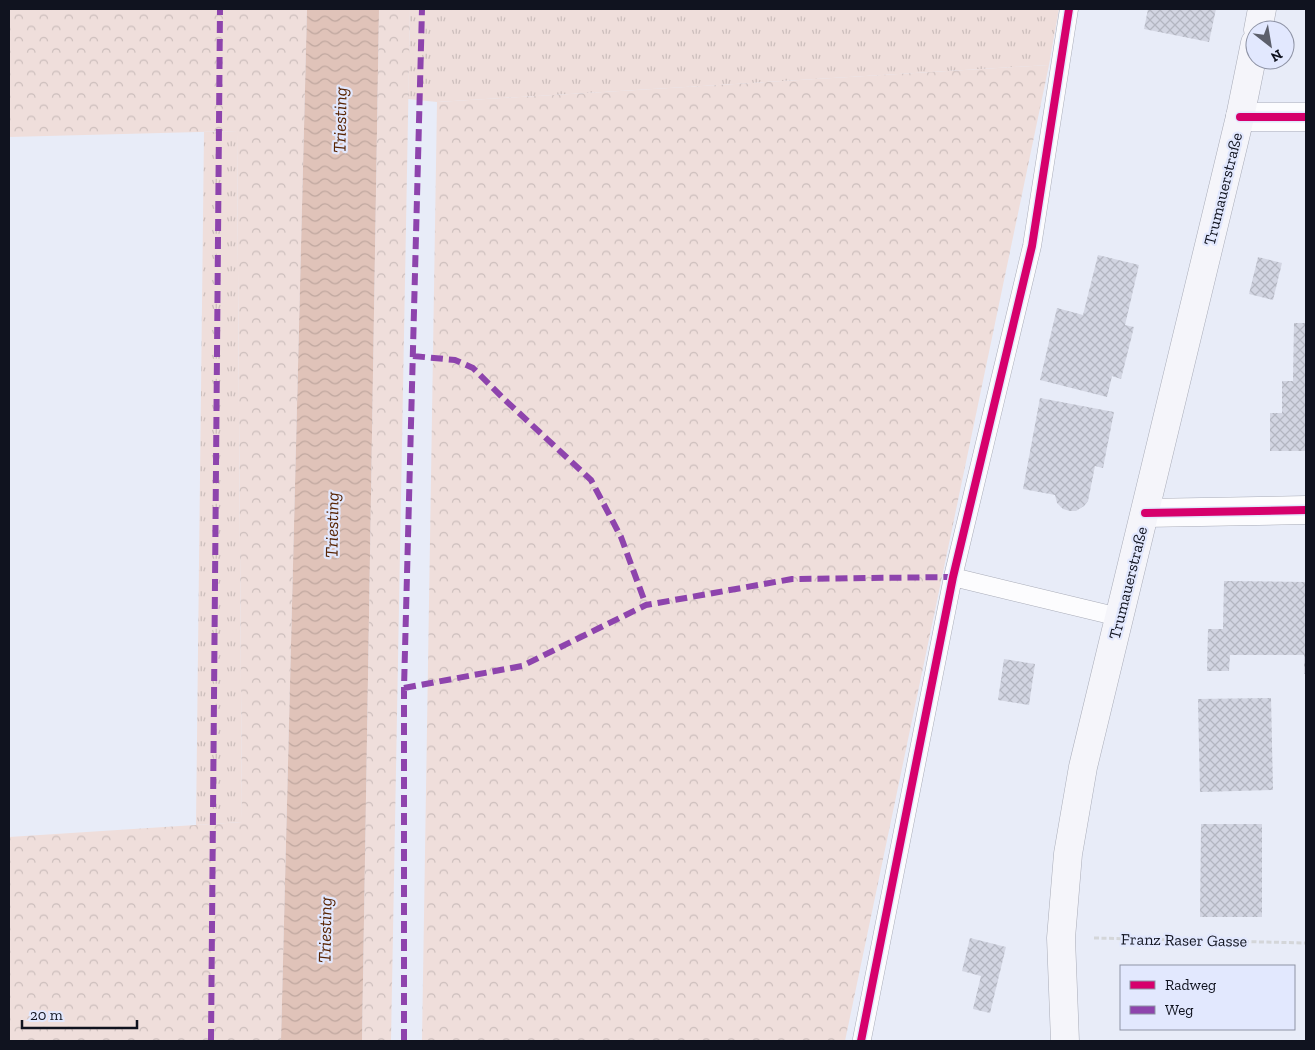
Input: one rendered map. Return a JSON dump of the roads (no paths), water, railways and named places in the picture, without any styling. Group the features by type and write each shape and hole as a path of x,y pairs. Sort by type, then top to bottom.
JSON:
{"main road":[{"name":"Trumauerstraße","path":"1065,1041 1061,938 1068,854 1083,766 1240,117 1250,70"}],"street":[{"path":"1240,117 1306,117"},
{"path":"1145,513 1306,510"}],"lane":[{"path":"862,1039 954,577 1032,246 1070,9"},
{"path":"954,577 1119,617"}],"water":[{"name":"Triesting","path":"307,9 379,9 362,1041 281,1041"}]}
